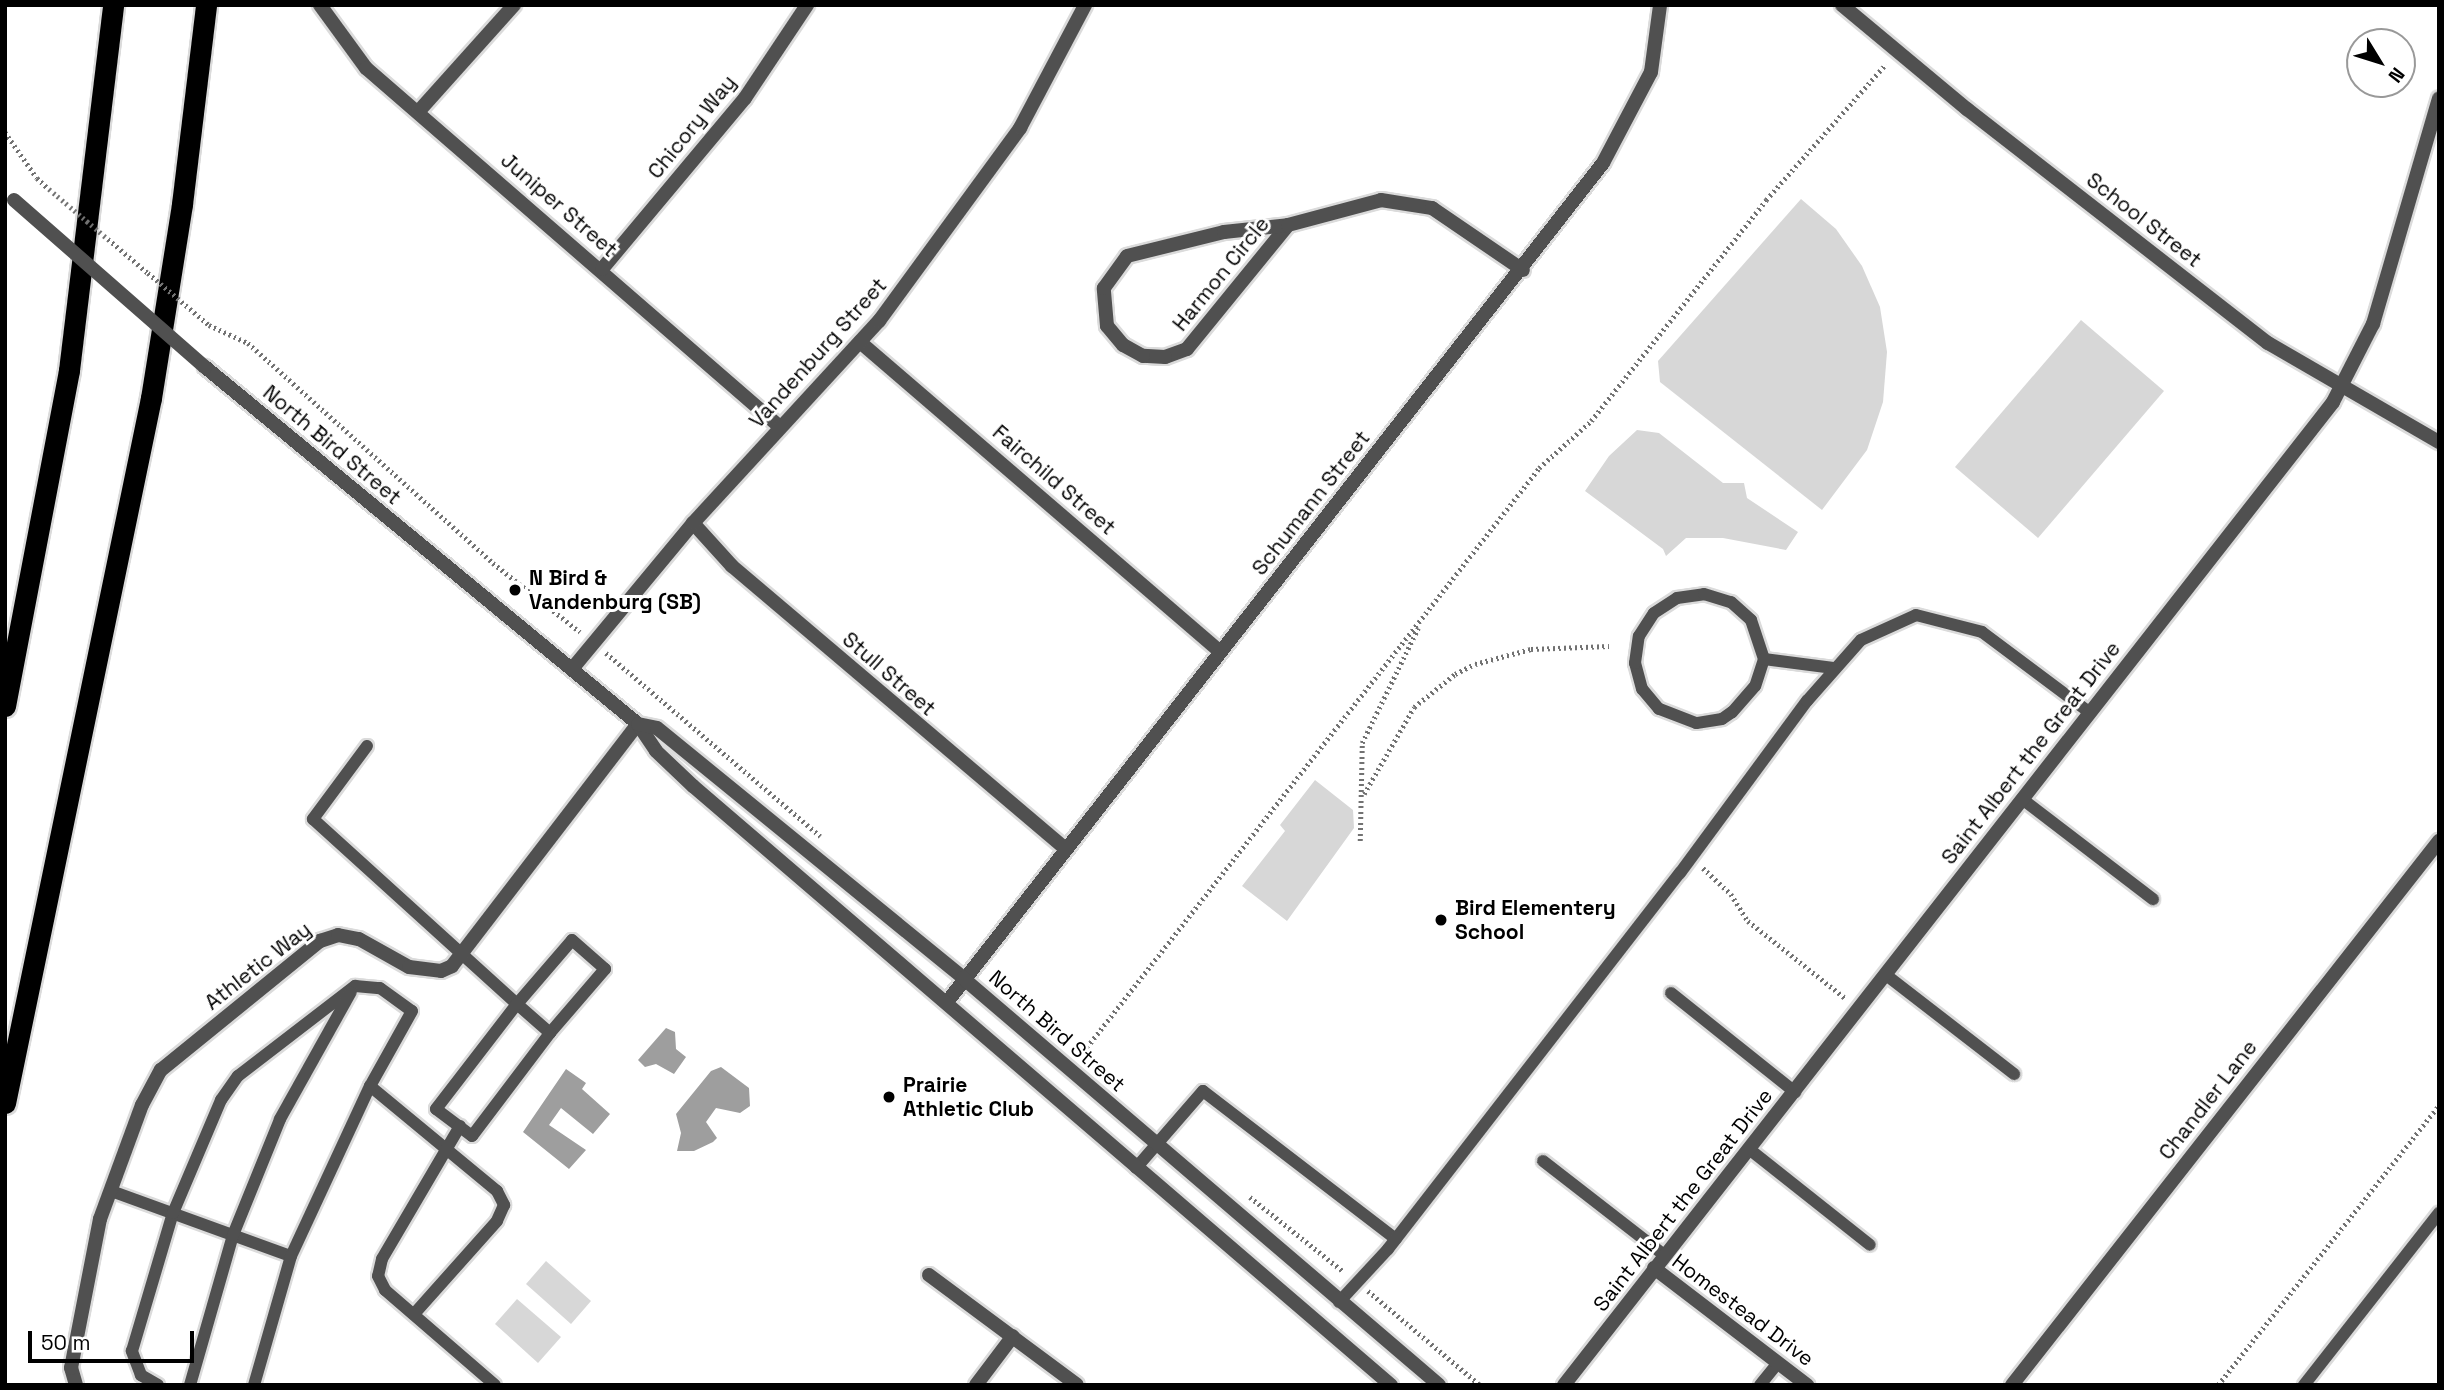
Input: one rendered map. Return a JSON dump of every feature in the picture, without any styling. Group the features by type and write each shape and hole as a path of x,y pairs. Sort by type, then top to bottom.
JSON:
{"highway":[{"path":"5,706 69,370 113,5"},
{"path":"5,1104 151,398 182,204 206,5"}],"street":[{"name":"Juniper Street","path":"320,5 358,59 602,269 780,428"},
{"path":"418,112 514,5"},
{"name":"Chicory Way","path":"602,269 745,98 807,5"},
{"name":"Vandenburg Street","path":"572,669 694,523 860,342 1007,147 1085,5"},
{"name":"Schumann Street","path":"947,1002 1065,848 1523,270 1630,119 1651,72 1660,5"},
{"name":"School Street","path":"1842,5 1897,52 2268,343 2344,384 2439,442"},
{"name":"Saint Albert the Great Drive","path":"1564,1385 2089,712 2310,435 2344,384 2373,324 2439,98"},
{"name":"North Bird Street","path":"10,196 205,367 638,724 656,751 692,786 1391,1385"},
{"name":"Harmon Circle","path":"1288,225 1187,349 1165,357 1143,356 1122,345 1107,326 1104,288 1126,256 1224,232 1288,225 1381,200 1432,208 1523,270"},
{"name":"Fairchild Street","path":"860,342 1220,652"},
{"name":"Stull Street","path":"694,523 732,566 1065,848"},
{"name":"North Bird Street","path":"638,724 657,728 963,978 1439,1385"},
{"name":"Athletic Way","path":"76,1385 71,1368 111,1191 142,1105 161,1070 320,941 338,935 359,939 409,967 441,971 465,953 638,724"},
{"name":"Chandler Lane","path":"2012,1385 2439,841"},
{"name":"Homestead Drive","path":"1654,1268 1807,1385"},
{"path":"929,1275 1077,1385"},
{"path":"976,1385 1013,1336"}],"lane":[{"path":"1691,594 1718,597 1742,610 1758,632 1764,659 1755,686 1740,704 1722,719 1696,723 1659,709 1642,689 1635,663 1645,623 1665,604 1691,594"},
{"path":"1339,1302 1396,1239 1691,858 1833,668 1861,640 1916,615 1982,632 2089,712"},
{"path":"1764,659 1833,668"},
{"path":"367,746 313,819 465,953 550,1033"},
{"path":"2022,799 2153,899"},
{"path":"572,940 605,969 550,1033 472,1136 436,1109 517,1004 572,940"},
{"path":"1886,975 2014,1074"},
{"path":"190,1385 233,1235 279,1119 355,986"},
{"path":"158,1385 141,1375 132,1352 173,1213 221,1100 237,1076 355,986 380,988 412,1011 370,1086 291,1256 254,1385"},
{"path":"1671,993 1795,1092"},
{"path":"370,1086 496,1191 504,1205 497,1220 414,1314"},
{"path":"1136,1168 1203,1091 1396,1239"},
{"path":"460,1126 382,1259 378,1276 385,1290 495,1385"},
{"path":"1749,1149 1870,1245"},
{"path":"1543,1161 1664,1255"},
{"path":"111,1191 291,1256"},
{"path":"2304,1385 2439,1213"},
{"path":"1760,1385 1778,1363"}],"path":[{"path":"1087,1067 1077,1059 1539,468 1591,421 1766,200 1897,52"},
{"path":"5,132 37,178 209,325"},
{"path":"1360,841 1364,794 1358,770 1362,743 1419,624"},
{"path":"1364,794 1414,707 1455,674 1475,664 1531,649 1609,646"},
{"path":"1691,858 1731,894 1748,920 1859,1010"},
{"path":"2218,1385 2439,1105"},
{"path":"1241,1190 1480,1385"}],"shaded area":[{"path":"1801,199 1836,229 1862,266 1880,307 1887,352 1883,402 1867,450 1822,510 1660,382 1658,361"},
{"path":"2081,320 2164,391 2038,538 1955,467"},
{"path":"1637,430 1659,433 1723,483 1744,483 1747,498 1798,532 1786,550 1723,538 1686,538 1666,556 1663,549 1585,491 1609,456"},
{"path":"1315,780 1353,810 1354,828 1287,921 1242,886 1285,831 1280,825"},
{"path":"666,1028 675,1032 676,1049 686,1057 674,1074 656,1064 645,1067 638,1060"},
{"path":"721,1067 749,1088 750,1106 740,1113 716,1108 706,1122 717,1138 694,1151 677,1151 681,1133 676,1114 711,1071"},
{"path":"566,1069 586,1083 582,1089 610,1114 593,1134 561,1108 549,1125 586,1150 569,1169 523,1132"},
{"path":"546,1261 591,1301 571,1324 526,1284"},
{"path":"517,1299 561,1337 538,1363 495,1324"}],"place":[{"name":"N Bird & Vandenburg (SB)","path":"515,590"},
{"name":"Bird Elementery School","path":"1441,920"},
{"name":"Prairie Athletic Club","path":"889,1097"}]}
